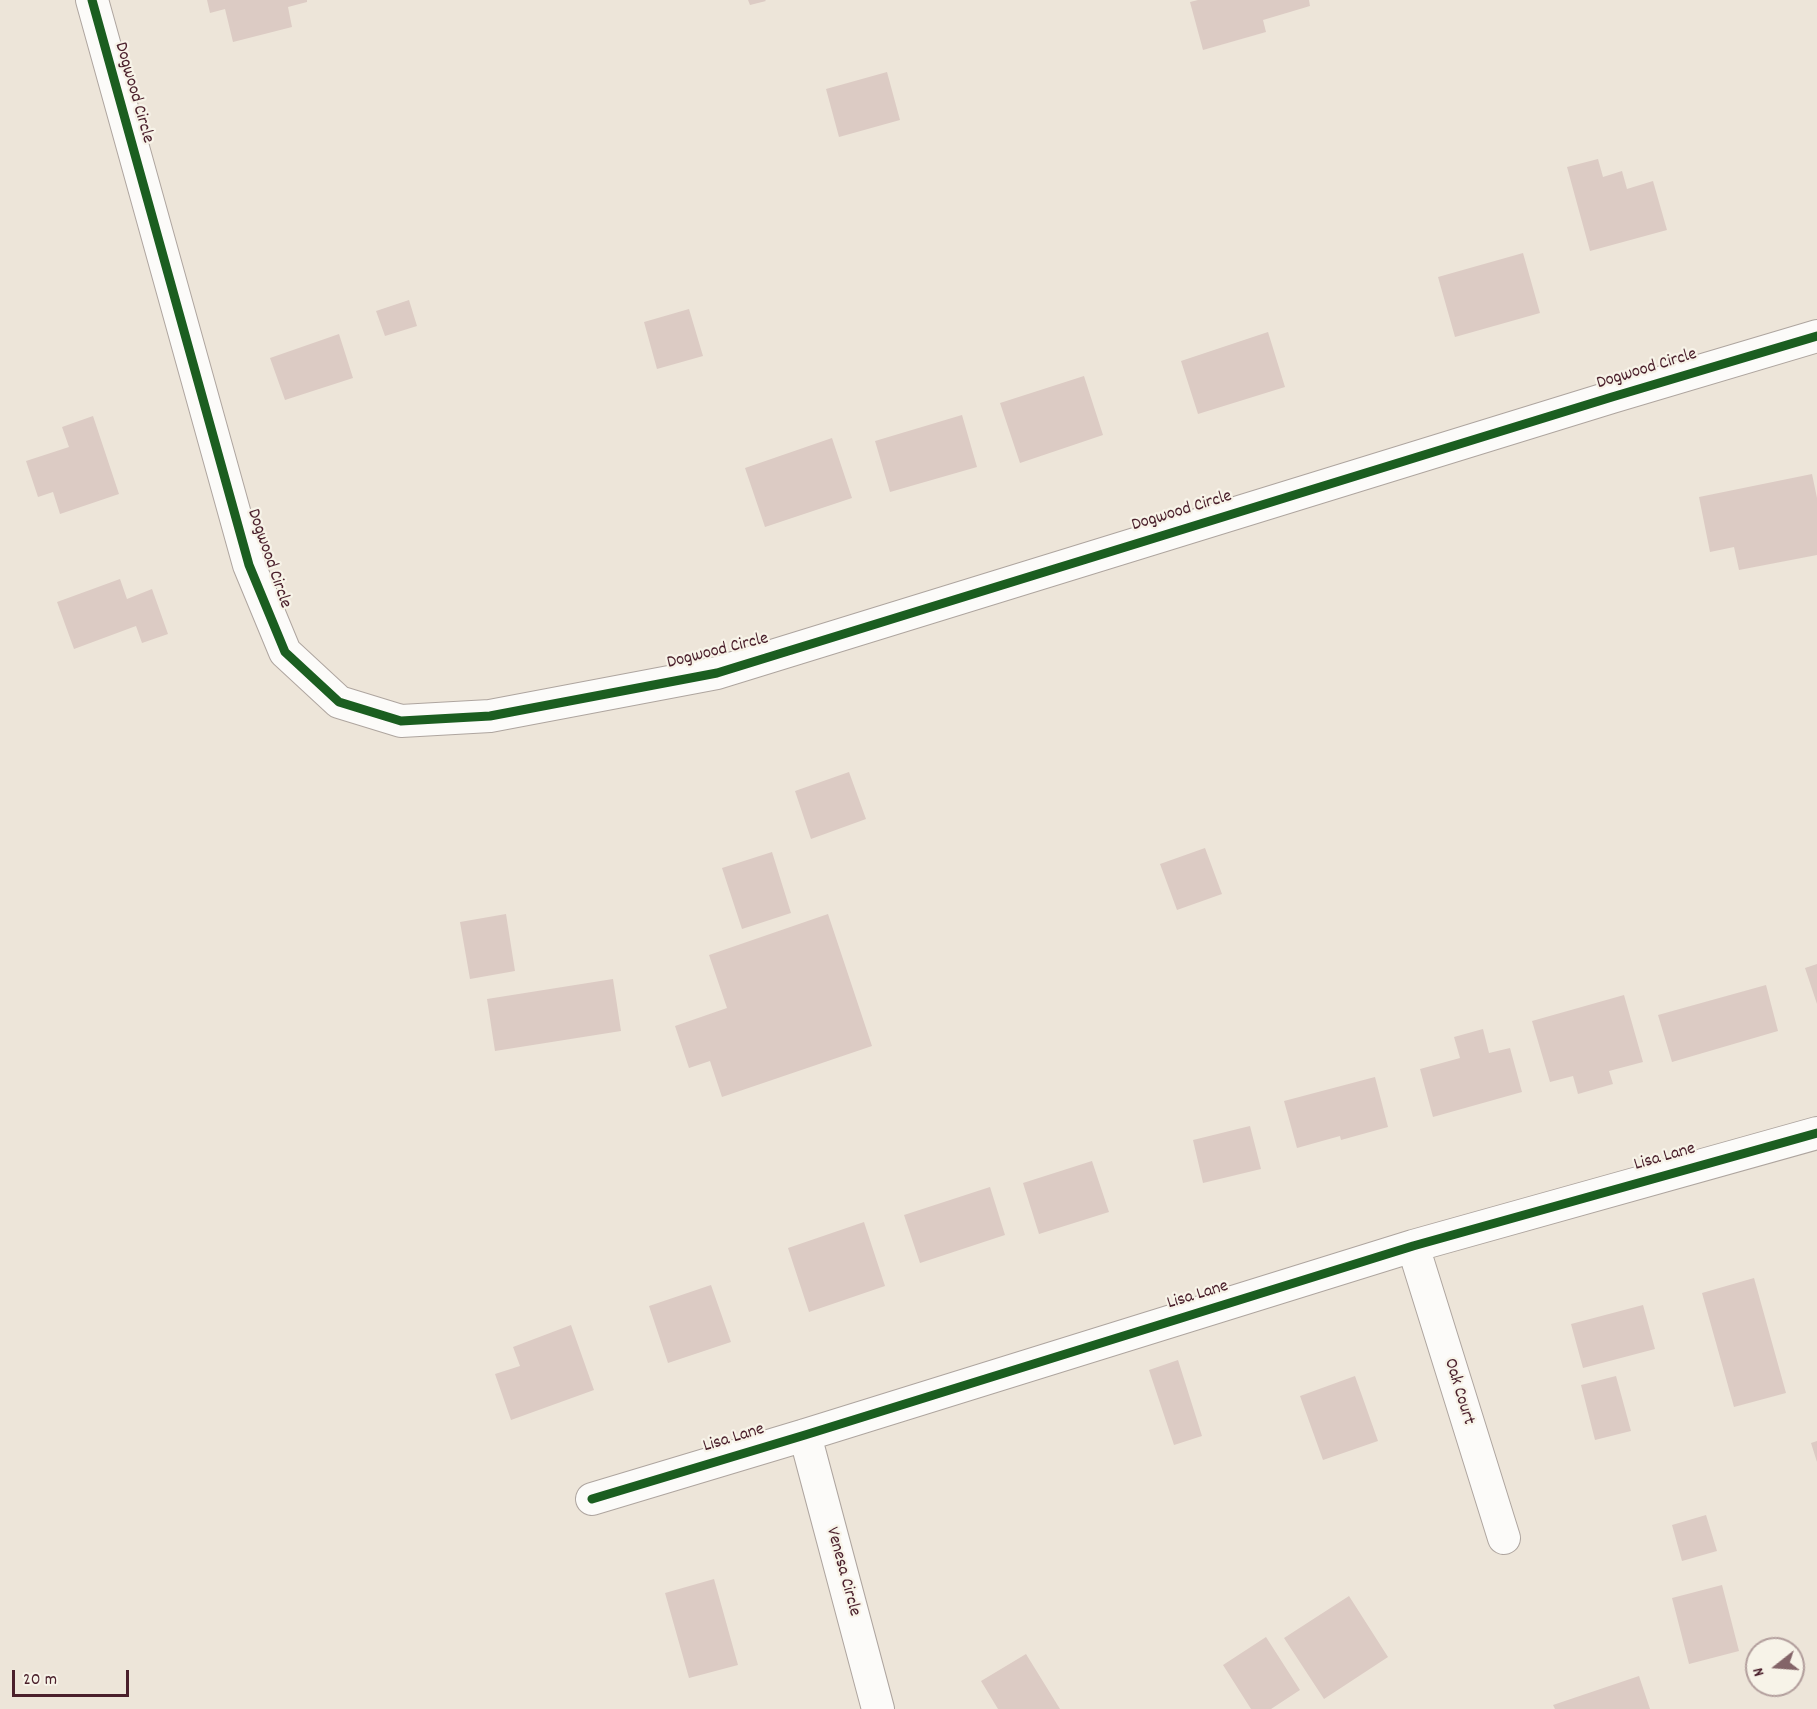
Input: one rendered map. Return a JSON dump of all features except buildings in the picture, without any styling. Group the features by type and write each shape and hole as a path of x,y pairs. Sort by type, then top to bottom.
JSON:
{"street":[{"name":"Dogwood Circle","path":"92,0 97,26 249,565 285,652 339,702 401,721 490,716 717,673 1817,336"},
{"name":"Lisa Lane","path":"592,1499 1413,1246 1817,1133"},
{"name":"Oak Court","path":"1413,1246 1504,1538"},
{"name":"Venesa Circle","path":"805,1435 878,1709"}],"cycle path":[{"path":"92,0 249,565 285,652 339,702 401,721 490,716 717,673 1817,336"},
{"path":"592,1499 1413,1246 1817,1133"}]}
